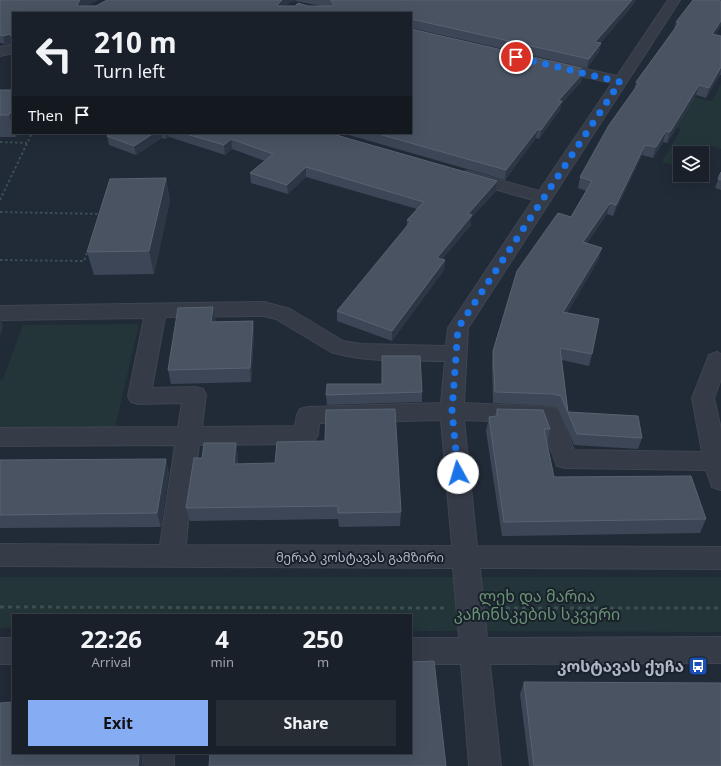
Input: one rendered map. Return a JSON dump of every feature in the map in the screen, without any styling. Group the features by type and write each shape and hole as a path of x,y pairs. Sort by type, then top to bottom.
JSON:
{"street":[{"path":"486,766 452,411 458,328 674,0"},
{"path":"0,52 12,48"},
{"path":"539,62 620,82"},
{"path":"456,172 544,198"},
{"path":"0,314 264,309 283,314 338,347 361,351 455,354"},
{"path":"156,310 139,396 195,395 172,556"},
{"path":"0,437 306,435 308,415 452,411 550,415 565,459 719,467 703,398 717,360"},
{"name":"მერაბ კოსტავას გამზირი","path":"0,555 721,558"},
{"path":"412,651 721,650"},
{"path":"0,651 12,651"},
{"path":"158,766 160,754"}],"path":[{"path":"0,200 31,134"},
{"path":"0,142 27,142"},
{"path":"0,212 102,213 100,220"},
{"path":"0,260 84,261 89,247"},
{"path":"0,607 721,608"}],"green space":[{"path":"721,84 721,149 708,145 673,146 673,164 662,162 681,129 656,123 674,93 712,101"},
{"path":"139,324 111,445 0,447 0,380 3,379 23,325"},
{"name":"ლეხ და მარია კაჩინსკების სკვერი","path":"0,577 721,577 721,632 412,631 412,614 12,614 12,628 0,628"}],"building":[{"path":"0,0 80,0 77,5 78,6 96,6 107,0 282,0 277,5 278,6 295,6 298,3 308,6 333,6 334,5 331,0 632,0 595,42 601,43 589,59 412,19 412,12 12,12 12,38 10,34 3,36 0,35"},
{"path":"693,0 721,1 721,21 712,34 721,36 721,67 709,88 699,85 670,132 666,131 656,147 645,145 616,205 610,203 583,242 602,248 563,312 599,319 592,354 560,348 568,412 638,416 642,438 577,434 561,396 553,394 495,392 493,351 517,271 558,213 571,217 592,181 580,177 609,125 639,83 636,82 679,23 676,22"},
{"path":"412,29 581,68 578,72 583,73 558,101 562,101 541,130 538,129 506,170 379,134 412,134"},
{"path":"0,90 12,90 12,110 9,115 0,115"},
{"path":"110,134 152,134 134,146 107,136"},
{"path":"186,134 332,134 497,181 468,214 472,215 437,258 445,260 392,331 337,311 411,221 407,220 424,202 306,167 287,185 250,173 273,154 231,139 224,145"},
{"path":"721,172 721,180 718,179"},
{"path":"166,178 149,251 87,252 110,179"},
{"path":"213,307 211,322 253,321 250,368 168,370 178,308"},
{"path":"382,356 420,356 422,392 326,395 327,384 382,384"},
{"path":"395,409 401,512 338,513 338,506 186,508 194,458 202,458 204,443 236,443 234,464 275,463 277,442 325,441 326,410"},
{"path":"497,409 543,410 550,429 544,429 554,477 691,476 706,519 504,522 489,417 497,416"},
{"path":"166,459 157,513 0,515 0,460"},
{"path":"434,661 446,766 209,766 210,754 412,754 412,662"},
{"path":"524,682 721,683 721,766 534,766"},
{"path":"12,702 12,754 136,754 139,756 138,766 0,766 0,703"}],"place":[{"name":"კოსტავას ქუჩა","path":"698,666"}],"route":[{"path":"458,473 452,411 458,328 620,82 516,57"}]}
